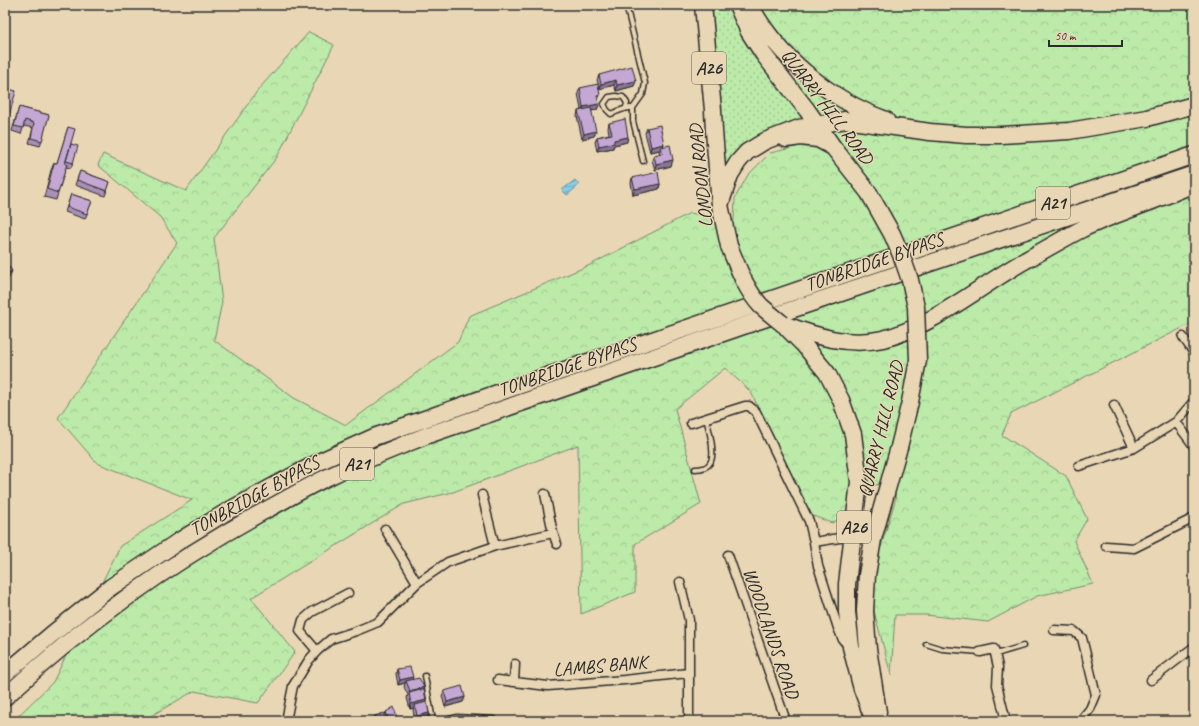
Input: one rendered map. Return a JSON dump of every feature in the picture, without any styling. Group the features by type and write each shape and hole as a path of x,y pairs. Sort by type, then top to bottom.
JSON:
{"highway":[{"name":"LONDON ROAD","path":"703,5 720,205 729,246 743,278 760,305 783,324 808,339 862,342 881,339 901,333 954,304 1008,269 1085,228 1174,193 1194,183"},
{"name":"QUARRY HILL ROAD","path":"738,5 749,32 764,55 869,192 892,234 902,257 910,280 916,308 918,360 900,447 873,539 868,572 865,612 868,649 879,721"},
{"path":"750,5 762,26 778,46 814,79 848,102 869,113 911,129"},
{"path":"765,141 799,128 845,120 966,136 1069,131 1147,118 1194,105"},
{"name":"A26","path":"720,205 730,175 738,162 747,152 765,141 807,138 818,139 833,147"},
{"name":"TONBRIDGE BYPASS","path":"5,674 111,587 179,540 281,482 323,460 374,437 772,298 1194,155"},
{"name":"TONBRIDGE BYPASS","path":"5,697 87,627 149,580 186,556 238,525 288,498 329,477 380,454 435,433 748,324 1194,174"},
{"name":"QUARRY HILL ROAD","path":"808,339 841,400 853,434 859,482 847,584 847,612 851,647 862,689 874,721"}],"street":[{"path":"1182,337 1194,353"},
{"path":"1078,466 1134,448 1176,422 1194,401"},
{"path":"1114,405 1134,448"},
{"name":"QUARRY HILL ROAD","path":"691,424 745,406 749,406 756,412 809,521 818,566 838,628 843,640 851,647"},
{"path":"1176,422 1194,446"},
{"path":"546,494 553,533 557,544"},
{"path":"482,495 495,546"},
{"path":"1106,546 1134,548 1194,518"},
{"path":"386,529 417,583"},
{"path":"288,721 287,716 293,686 317,650 332,640 378,622 417,583 448,562 495,546 553,533"},
{"path":"814,542 852,536 873,539"},
{"name":"WOODLANDS ROAD","path":"728,555 786,721"},
{"path":"680,582 689,620 689,721"},
{"path":"317,650 300,631 303,620 312,612 348,593"},
{"path":"1054,630 1074,631 1082,638 1096,695 1090,709 1080,721"},
{"path":"1151,680 1194,647"},
{"path":"980,652 994,648 998,668 997,685 1006,721"},
{"path":"514,682 515,664"},
{"name":"LAMBS BANK","path":"498,680 548,686 688,673"},
{"path":"449,721 457,719 493,721"}],"lane":[{"path":"626,5 645,83 643,94 633,108 633,121 643,161"},
{"path":"626,107 627,103 622,97 616,96 609,97 604,104 611,114 626,107 633,108"},
{"path":"695,469 703,468 710,463 712,457 712,445 706,418"},
{"path":"926,644 942,649 980,652"},
{"path":"996,654 1023,646"},
{"path":"425,676 433,721"}],"green space":[{"path":"711,5 734,5 809,123 724,175 718,68"},
{"path":"752,5 1194,5 1194,322 1011,414 1002,435 1066,476 1087,519 1074,541 1093,584 1037,596 988,622 926,615 895,615 891,675 874,611 872,576 895,501 896,483 865,486 841,518 832,523 808,514 751,392 725,368 675,409 701,504 635,544 635,592 581,614 578,445 453,492 404,504 251,598 295,652 258,703 194,691 142,721 13,721 53,682 120,546 192,500 97,463 58,418 177,243 160,217 98,165 103,154 186,191 258,90 309,32 334,45 277,157 214,238 222,302 214,340 294,398 346,425 458,342 469,316 590,265 690,213 734,221 735,198 748,175 770,153 800,146 815,148 833,131 850,129 855,103 787,50"},
{"path":"798,77 827,98 856,115 821,121 794,81"}],"water":[{"path":"575,180 579,185 567,195 562,190"}],"building":[{"path":"632,66 636,81 617,85 616,80 601,84 599,75"},
{"path":"598,84 600,95 597,96 599,104 583,107 580,88"},
{"path":"5,88 16,91 5,130"},
{"path":"19,107 49,115 42,141 31,138 34,123 25,120 23,128 14,126"},
{"path":"591,108 596,131 584,134 578,111"},
{"path":"625,119 628,137 614,140 614,143 599,146 597,137 612,134 609,123"},
{"path":"660,125 664,144 651,147 647,128"},
{"path":"68,127 75,129 65,164 67,164 58,193 47,189 54,163 57,163"},
{"path":"71,144 78,146 73,163 66,161"},
{"path":"670,145 673,160 656,164 654,155 663,153 661,147"},
{"path":"80,171 110,182 107,191 77,180"},
{"path":"658,172 660,184 635,189 632,178"},
{"path":"71,194 92,201 87,214 67,207"},
{"path":"5,261 12,271 5,275"},
{"path":"410,667 413,677 400,680 397,669"},
{"path":"419,678 424,687 410,691 406,681"},
{"path":"462,686 465,697 447,702 444,691"},
{"path":"424,689 426,700 411,704 409,693"},
{"path":"427,702 429,713 417,716 415,705"},
{"path":"394,707 398,721 389,721 386,712"},
{"path":"384,713 387,721 377,721 375,716"},
{"path":"374,717 375,721 365,721 365,720"}]}
